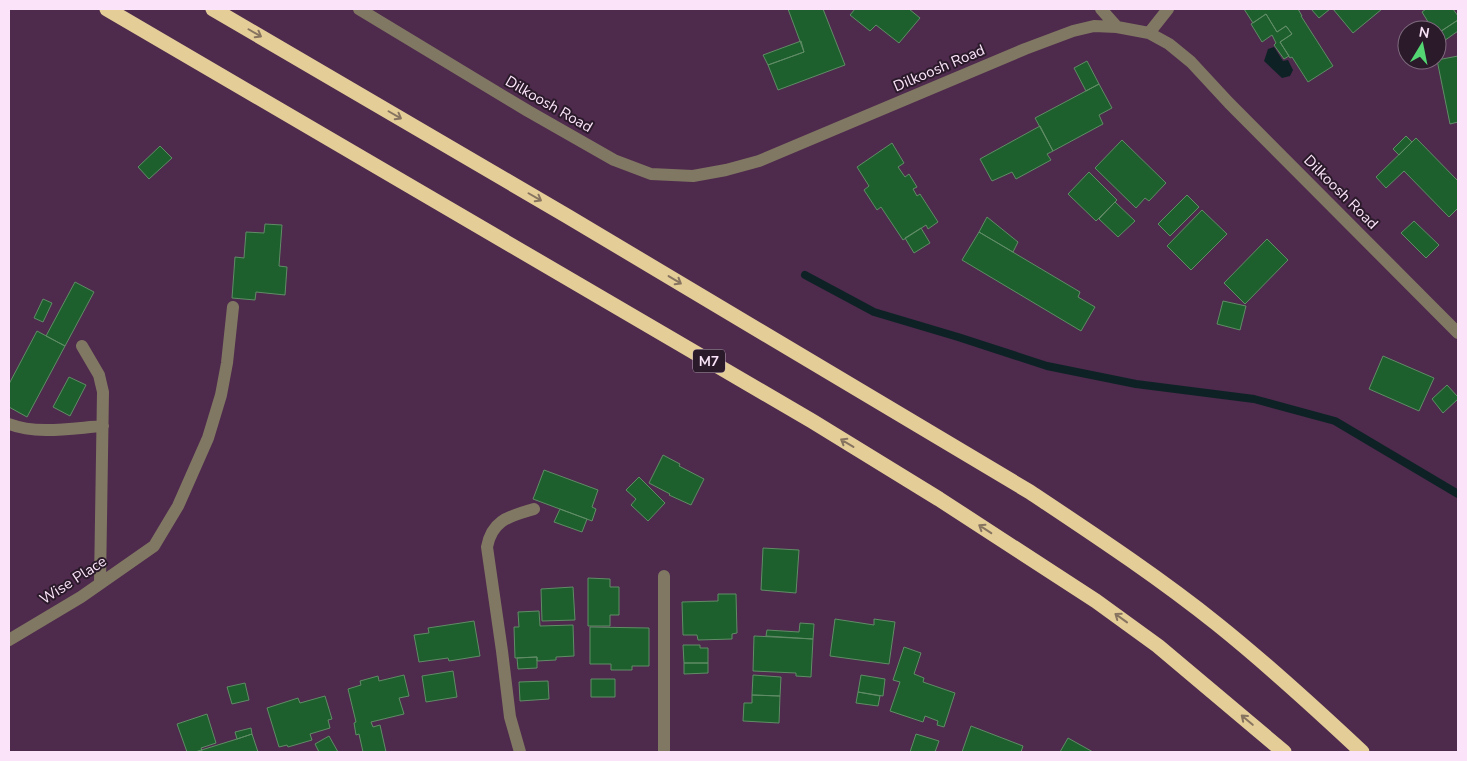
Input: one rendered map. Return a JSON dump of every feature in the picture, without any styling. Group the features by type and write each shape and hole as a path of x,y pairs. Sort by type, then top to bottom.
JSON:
{"highway":[{"name":"M7","path":"107,9 803,416 939,499 1096,600 1150,640 1284,752"},
{"path":"213,9 568,216 1030,492 1110,545 1216,623 1270,668 1362,752"}],"street":[{"name":"Dilkoosh Road","path":"359,9 528,112 614,160 651,174 693,176 760,161 1025,49 1074,31 1094,26 1117,27 1148,33 1169,44 1191,62 1236,110 1458,333"},
{"path":"1101,9 1117,27"},
{"path":"1148,33 1168,9"},
{"name":"Wise Place","path":"9,640 81,597 154,546 178,506 208,438 221,395 233,307"},
{"path":"82,346 99,375 103,392 100,583"},
{"path":"9,424 20,428 50,430 103,426"},
{"path":"520,752 510,717 487,547 489,537 496,526 507,517 534,508"},
{"path":"664,576 664,752"}],"shaded area":[{"path":"1274,47 1283,61 1288,60 1293,70 1290,76 1282,78 1264,61 1268,49"}],"building":[{"path":"788,9 823,9 845,65 778,90 768,65 804,52"},
{"path":"855,9 909,9 920,18 899,43 876,25 870,31 850,15"},
{"path":"1244,9 1298,9 1333,66 1308,82 1280,42 1292,34 1286,26 1277,32 1266,14 1253,23"},
{"path":"1311,9 1330,9 1319,18"},
{"path":"1333,9 1382,9 1353,33"},
{"path":"1426,9 1453,9 1458,16 1458,20 1447,27 1447,20 1427,20 1422,12"},
{"path":"1266,14 1277,32 1286,26 1292,34 1280,42 1289,56 1284,59 1274,45 1276,43 1272,35 1262,42 1251,24"},
{"path":"1458,20 1458,31 1447,39 1447,27"},
{"path":"801,41 804,52 768,65 763,55"},
{"path":"1458,56 1458,122 1450,124 1439,70 1447,70 1447,58"},
{"path":"1087,61 1099,84 1086,91 1074,68"},
{"path":"1099,84 1112,108 1099,115 1103,124 1053,151 1035,118"},
{"path":"1040,126 1053,151 1047,154 1051,160 1016,179 1012,172 992,181 980,159"},
{"path":"1406,136 1412,142 1399,155 1393,149"},
{"path":"1416,138 1458,181 1458,208 1449,217 1404,171 1386,188 1376,177"},
{"path":"1122,140 1166,183 1149,201 1145,198 1136,208 1095,168"},
{"path":"892,143 904,163 898,167 905,177 909,174 917,187 913,189 917,196 920,194 938,222 928,229 926,225 903,240 881,207 877,210 864,190 869,186 857,167"},
{"path":"160,146 172,158 149,179 138,167"},
{"path":"1089,172 1117,200 1096,221 1068,194"},
{"path":"1187,195 1199,207 1170,236 1158,224"},
{"path":"1115,202 1135,221 1118,237 1099,219"},
{"path":"1202,210 1227,234 1191,270 1167,246"},
{"path":"987,217 1018,242 1013,252 979,232"},
{"path":"1414,221 1439,245 1426,258 1401,233"},
{"path":"265,224 282,225 279,266 287,267 285,295 256,292 255,300 232,298 235,257 244,258 246,232 264,233"},
{"path":"921,228 930,243 914,253 905,238"},
{"path":"979,232 1080,292 1078,297 1095,307 1081,331 962,260"},
{"path":"1267,239 1288,260 1245,304 1224,283"},
{"path":"75,282 94,292 65,346 46,336"},
{"path":"43,299 52,303 43,322 34,318"},
{"path":"1223,301 1246,306 1240,330 1217,324"},
{"path":"37,331 65,346 27,417 9,407 9,384"},
{"path":"1383,356 1434,378 1419,411 1369,389"},
{"path":"69,377 86,385 70,416 53,407"},
{"path":"1447,385 1458,399 1443,413 1432,399"},
{"path":"663,455 704,479 691,505 649,483"},
{"path":"544,470 598,490 592,507 596,509 592,521 533,499"},
{"path":"639,477 665,503 648,521 631,505 636,499 626,490"},
{"path":"560,509 587,519 582,532 554,522"},
{"path":"763,548 799,550 796,593 761,590"},
{"path":"588,578 610,579 610,587 619,587 619,615 610,615 610,626 588,626"},
{"path":"573,587 575,620 542,621 541,589"},
{"path":"718,594 736,594 737,633 732,634 732,639 698,640 697,635 683,635 682,602 718,601"},
{"path":"539,611 540,626 573,625 574,656 556,657 556,660 537,661 537,657 515,658 514,627 519,627 518,612"},
{"path":"835,619 874,625 874,619 895,622 889,664 830,656"},
{"path":"474,621 480,656 449,661 448,658 419,662 414,635 429,633 428,628"},
{"path":"800,623 814,624 813,639 766,636 767,630 799,632"},
{"path":"590,627 649,628 649,666 632,666 632,670 611,670 611,664 590,664"},
{"path":"754,636 813,639 811,677 796,676 796,673 753,671"},
{"path":"683,645 700,645 700,648 708,648 708,663 684,663"},
{"path":"904,647 921,653 914,674 924,678 923,682 955,693 944,727 937,725 938,721 925,716 923,722 890,711 900,682 893,680"},
{"path":"537,657 537,668 518,669 517,658"},
{"path":"684,663 708,663 708,673 684,674"},
{"path":"453,671 457,697 426,702 422,676"},
{"path":"404,675 409,696 399,698 404,714 371,722 373,727 380,725 386,752 363,752 359,734 356,735 354,723 356,722 348,689 361,685 360,681 378,676 379,681"},
{"path":"753,675 781,677 780,696 752,695"},
{"path":"861,675 885,679 883,696 858,692"},
{"path":"591,679 615,679 615,697 591,697"},
{"path":"548,681 549,699 520,701 519,682"},
{"path":"245,683 249,700 232,704 227,687"},
{"path":"858,692 880,696 878,706 856,703"},
{"path":"752,695 780,696 779,723 743,721 744,703 752,703"},
{"path":"325,696 332,719 328,720 330,728 310,734 312,740 288,747 287,745 279,747 267,708 298,698 300,703"},
{"path":"207,714 216,743 201,748 202,751 200,752 187,752 177,724"},
{"path":"971,726 1023,746 1021,752 962,752"},
{"path":"251,728 252,734 237,739 235,732"},
{"path":"252,734 258,752 195,752 237,739"},
{"path":"916,734 939,741 935,752 910,752"},
{"path":"329,736 338,752 319,752 315,744"},
{"path":"1068,738 1093,752 1060,752"}],"waterway":[{"path":"805,275 874,312 1047,366 1136,384 1254,399 1335,421 1458,494"}]}
